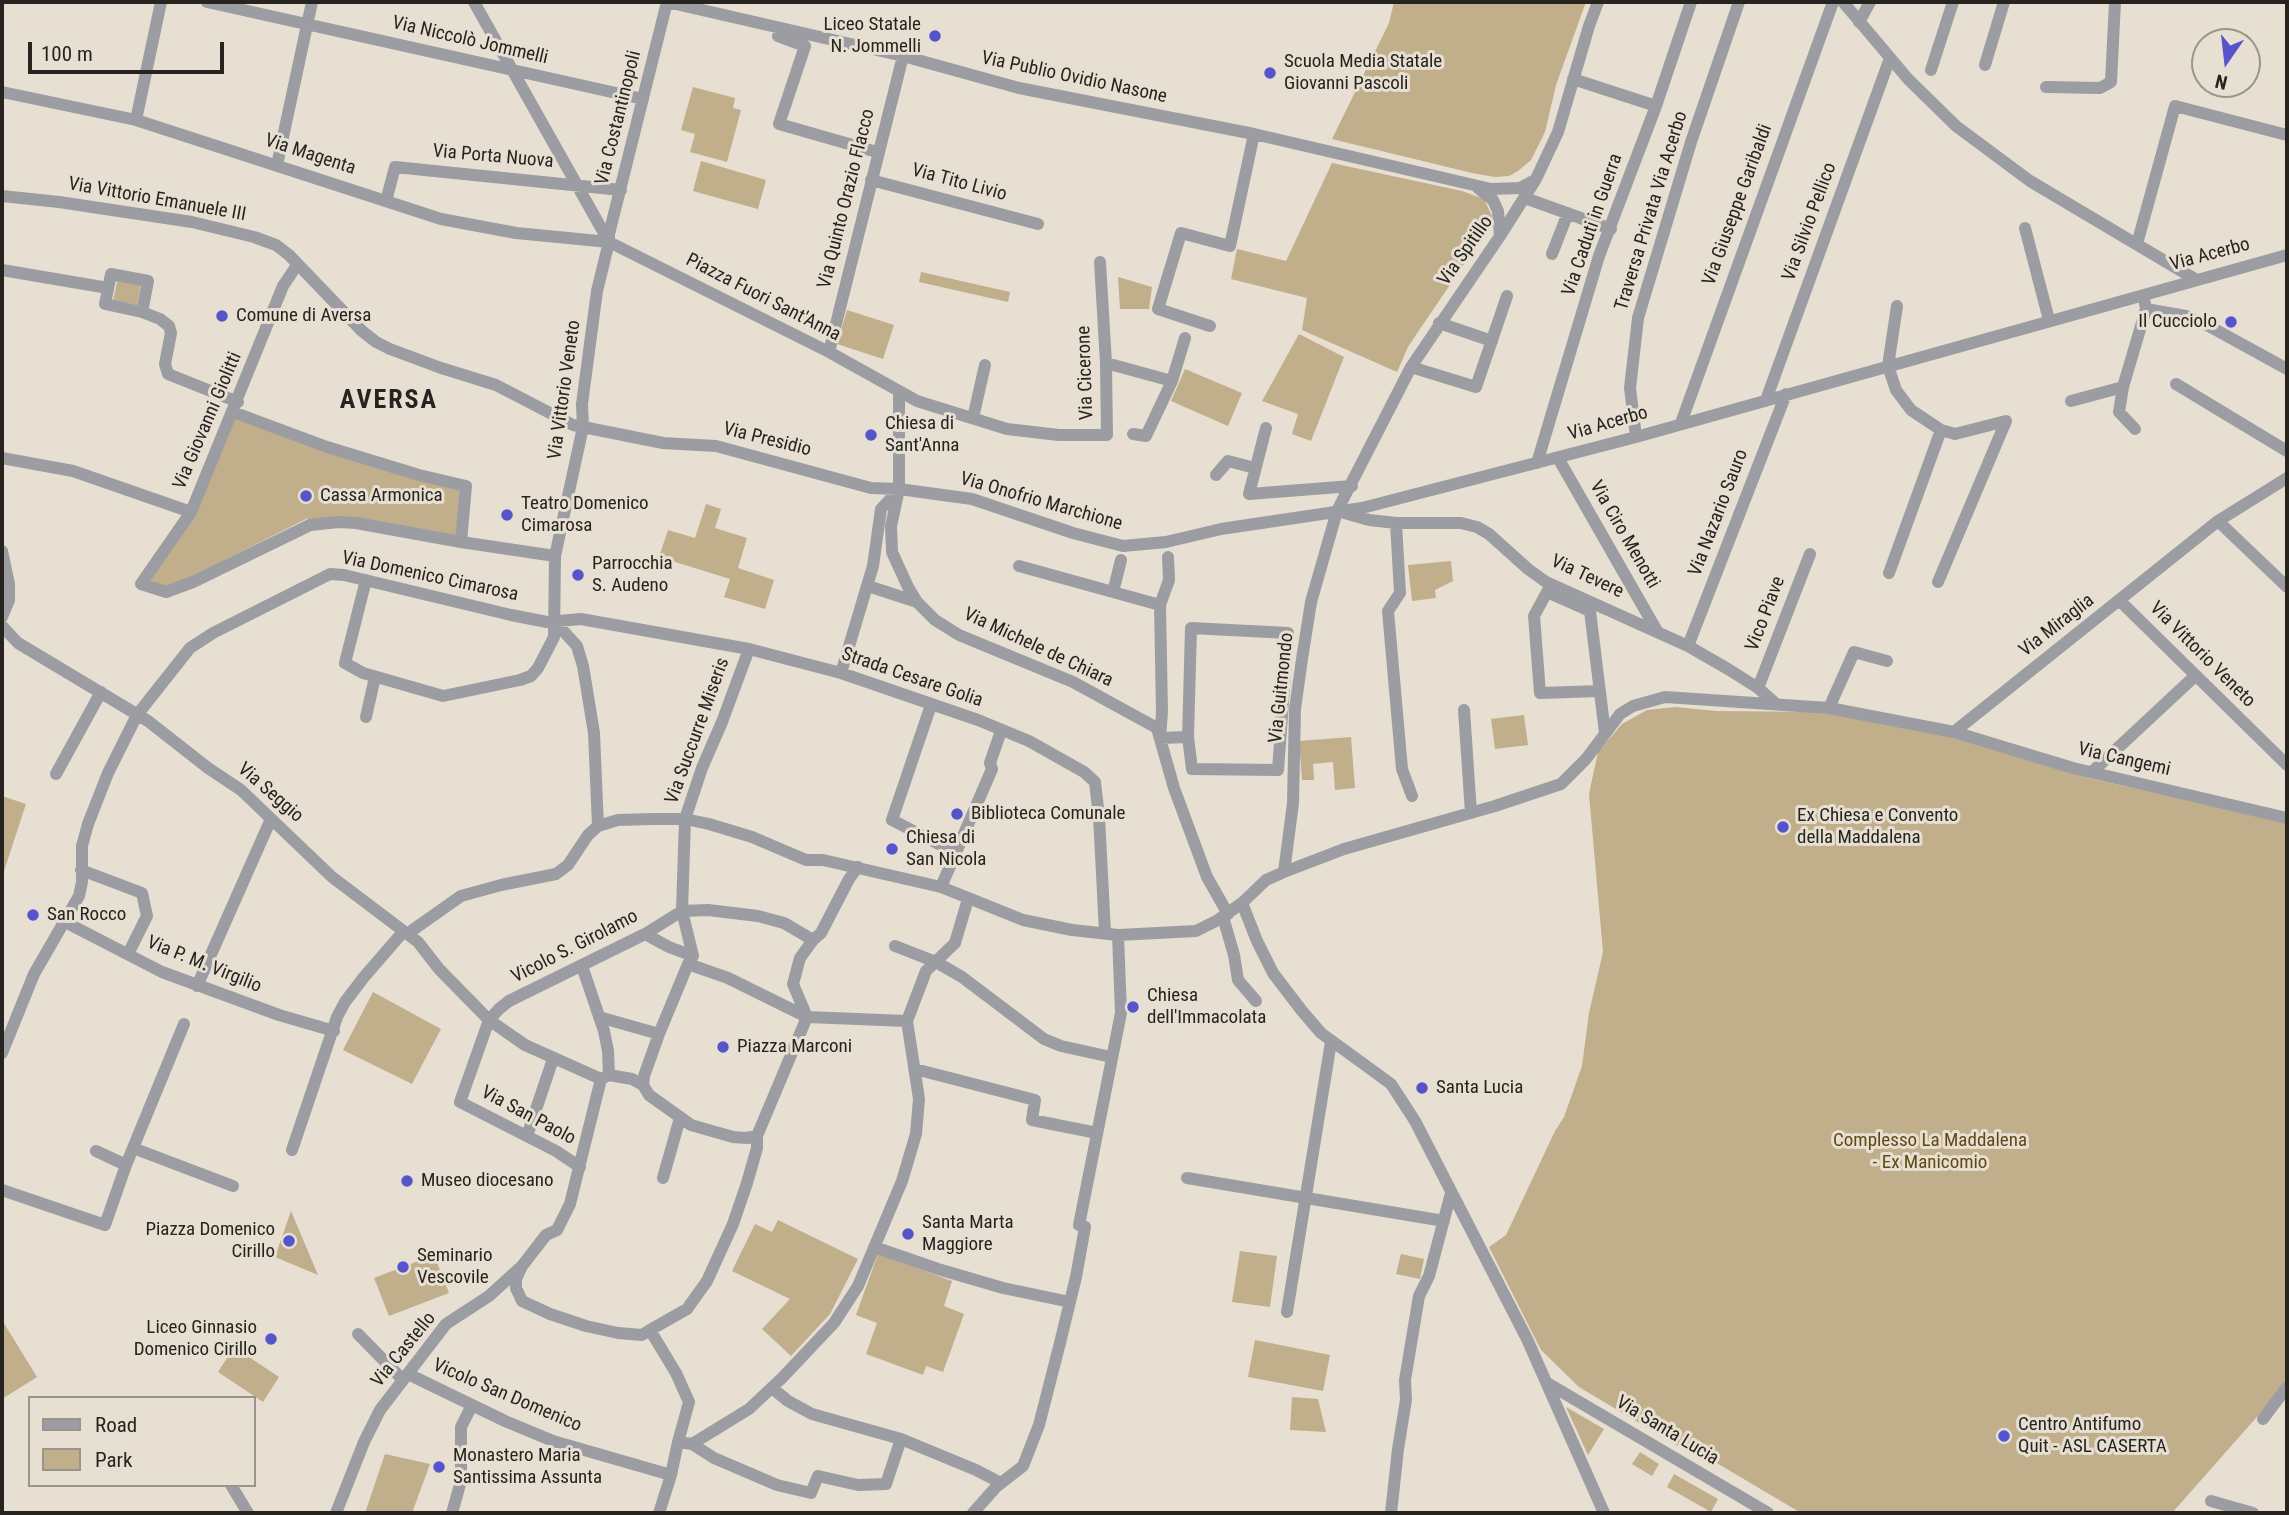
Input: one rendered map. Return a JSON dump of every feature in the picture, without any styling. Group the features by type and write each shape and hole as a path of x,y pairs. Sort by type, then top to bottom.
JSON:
{"street":[{"path":"136,120 161,2"},
{"name":"Via Niccolò Jommelli","path":"206,2 643,99"},
{"path":"277,165 312,2"},
{"name":"Via Publio Ovidio Nasone","path":"667,2 903,56 1019,88 1254,135 1475,185 1507,190 1520,188 1536,179"},
{"name":"Via Costantinopoli","path":"609,243 608,234 667,2"},
{"name":"Via Spitillo","path":"1337,511 1411,367 1536,179 1558,132 1598,2"},
{"name":"Via Caduti in Guerra","path":"1537,463 1599,256 1656,106 1690,2"},
{"name":"Traversa Privata Via Acerbo","path":"1636,437 1630,388 1638,318 1691,142 1740,2"},
{"name":"Via Giuseppe Garibaldi","path":"1681,423 1833,2"},
{"path":"1843,2 1890,58 1956,127 2030,181 2196,279"},
{"path":"1859,22 1870,2"},
{"path":"1931,70 1953,2"},
{"path":"1985,65 2004,2"},
{"path":"2046,88 2100,88 2111,82 2115,2"},
{"path":"478,5 609,243"},
{"path":"778,36 805,46 779,124 877,152"},
{"name":"Via Quinto Orazio Flacco","path":"829,352 903,56"},
{"name":"Via Silvio Pellico","path":"1766,400 1890,58"},
{"path":"1573,79 1656,106"},
{"name":"Via Magenta","path":"2,92 136,120 441,219 516,233 609,243"},
{"path":"2137,244 2175,106 2287,135"},
{"path":"1210,326 1158,309 1181,233 1230,246 1254,135"},
{"name":"Via Porta Nuova","path":"386,201 396,167 621,190"},
{"name":"Via Tito Livio","path":"871,180 1038,224"},
{"path":"1475,185 1493,201 1499,211 1500,236"},
{"name":"Via Vittorio Emanuele III","path":"2,196 192,222 276,245 376,342 441,368 496,385 554,417 583,427"},
{"path":"1525,198 1611,229"},
{"path":"1552,254 1568,213"},
{"path":"2025,228 2049,320"},
{"name":"Piazza Fuori Sant'Anna","path":"609,243 829,352 899,391"},
{"name":"Via Vittorio Veneto","path":"366,580 345,663 375,677 443,696 520,680 531,676 538,668 554,637 555,556 583,427 582,404 597,291 609,243"},
{"name":"Via Acerbo","path":"1337,511 1362,508 1636,437 2287,254"},
{"name":"Via Cicerone","path":"899,391 918,401 1007,429 1059,435 1107,435 1100,262"},
{"name":"Via Giovanni Giolitti","path":"297,265 283,286 191,512 141,584 166,592 193,582 310,525 356,523 461,542"},
{"path":"2,270 108,288"},
{"path":"142,312 148,281 111,274 104,304 142,312 169,326 171,336 165,363 166,372 172,376 327,447 419,475 466,486 461,542 555,556"},
{"path":"2135,429 2119,412 2123,387 2146,309 2143,294"},
{"path":"1411,367 1476,387 1507,296"},
{"path":"1897,306 1888,366 1896,390 1911,410 1941,430 1955,434 2006,421 1938,583"},
{"path":"2146,309 2197,320 2229,335 2287,369"},
{"path":"1439,323 1493,341"},
{"path":"1133,434 1146,436 1172,381 1185,338"},
{"path":"1106,363 1172,381"},
{"path":"973,418 985,365"},
{"path":"2176,384 2287,451"},
{"path":"2071,401 2123,387"},
{"path":"899,391 900,489 891,526 892,552 898,569 917,602"},
{"name":"Via Nazario Sauro","path":"1688,646 1786,394"},
{"name":"Via Presidio","path":"583,427 663,443 716,446 871,488 900,489"},
{"path":"1266,428 1249,494 1352,486"},
{"path":"1889,573 1941,430"},
{"path":"1231,454 1256,465"},
{"path":"2,458 74,471 191,512"},
{"name":"Via Ciro Menotti","path":"1558,458 1657,631"},
{"path":"1216,475 1228,461 1256,465"},
{"name":"Via Miraglia","path":"1954,732 2218,521 2287,478"},
{"path":"841,673 868,586 877,547 881,509 900,489"},
{"name":"Via Onofrio Marchione","path":"900,489 972,499 1073,533 1123,545 1166,542 1221,529 1337,511"},
{"name":"Via Tevere","path":"1337,511 1369,520 1396,523 1461,523 1477,527 1546,582 1688,646 1758,688 1774,702"},
{"name":"Via Guitmondo","path":"1284,872 1293,803 1295,709 1302,659 1311,602 1337,511"},
{"path":"2218,521 2287,587"},
{"path":"1396,523 1400,593 1388,611 1402,769 1412,796"},
{"path":"2,551 9,584 9,600 2,617"},
{"name":"Vico Piave","path":"1758,688 1810,554"},
{"path":"1168,557 1169,580 1160,605 1160,738 1174,788 1207,877 1226,915 1238,980 1256,1001"},
{"path":"1113,592 1121,560"},
{"path":"1019,566 1160,605"},
{"name":"Via Domenico Cimarosa","path":"2,1053 4,1038 34,974 79,896 82,882 82,846 97,799 137,715 180,657 190,648 213,633 330,574 366,580 511,615 555,622"},
{"path":"868,586 917,602"},
{"path":"1600,691 1540,693 1534,616 1547,592 1590,611 1600,691 1605,733"},
{"name":"Via Vittorio Veneto","path":"2120,601 2287,765"},
{"name":"Via Michele de Chiara","path":"917,602 935,620 959,635 1073,682 1157,728 1160,738"},
{"name":"Strada Cesare Golia","path":"555,622 581,619 749,649 841,673 978,720 1029,741 1083,772 1095,782 1112,934"},
{"path":"555,622 577,646 583,666 594,733 598,826"},
{"name":"Via Seggio","path":"2,626 18,643 137,715 241,790 281,830 299,842 332,877 418,942 439,969 489,1020 525,1045 552,1059 605,1077 632,1079 643,1085"},
{"path":"1191,628 1288,633 1278,770 1192,769 1188,737 1191,628"},
{"name":"Via Succurre Miseris","path":"691,960 682,911 685,819 749,649"},
{"path":"1829,708 1854,652 1887,661"},
{"path":"2092,772 2196,676"},
{"path":"366,717 375,677"},
{"path":"56,774 101,692"},
{"path":"292,1150 345,1002 364,976 405,933 461,896 556,874 568,865 587,835 598,826 618,820 685,819 752,837 806,860 823,860 858,867 941,887 1023,920 1072,930 1112,934 1196,931 1226,915 1266,880 1284,872 1345,849 1560,784 1586,759 1627,709 1665,697 1774,702 1829,708 1954,732"},
{"path":"931,705 892,820 954,852"},
{"path":"1464,710 1471,813"},
{"path":"941,887 992,769 990,763 1001,731"},
{"name":"Via Cangemi","path":"1954,732 2092,772 2287,818"},
{"path":"1160,738 1188,737"},
{"path":"197,986 271,819"},
{"path":"522,1266 516,1279 516,1287 522,1301 586,1326 642,1335 687,1309 707,1281 733,1224 757,1148 757,1136 807,1017 793,984 800,958 821,933 858,867"},
{"path":"81,870 142,893 147,916 128,954"},
{"path":"692,1444 749,1409 772,1388 834,1323 858,1286 902,1181 916,1134 919,1099 907,1021 926,971 955,943 968,899"},
{"path":"1242,903 1273,973 1321,1033 1391,1084 1415,1121 1546,1383 1604,1513"},
{"path":"682,911 708,910 758,916 784,923 813,940"},
{"name":"Vicolo S. Girolamo","path":"489,1020 509,1001 645,934 682,911"},
{"name":"Via P. M. Virgilio","path":"65,922 162,972 279,1015 334,1031"},
{"path":"645,934 691,960 807,1017 907,1021"},
{"path":"972,1513 1001,1483 1023,1466 1039,1425 1070,1302 1084,1227 1079,1225 1121,1013 1112,934"},
{"path":"895,946 936,962 962,977 1044,1039 1061,1046 1111,1057"},
{"path":"691,960 659,1034 643,1085 649,1095 691,1125 733,1137 757,1136"},
{"name":"Via Castello","path":"336,1513 364,1442 380,1410 446,1324 488,1296 522,1266 546,1235 557,1230 570,1204 605,1077 608,1051 597,1007 582,966"},
{"path":"599,1017 659,1034"},
{"name":"Via San Paolo","path":"489,1020 460,1102 556,1151 580,1167"},
{"path":"2,1190 105,1224 126,1165 184,1024"},
{"path":"1287,1312 1331,1042"},
{"path":"527,1136 552,1059"},
{"path":"915,1069 1035,1100 1031,1120 1097,1133"},
{"path":"663,1178 680,1118"},
{"path":"133,1148 233,1186"},
{"path":"96,1151 126,1165"},
{"path":"1187,1178 1444,1221"},
{"path":"1391,1513 1406,1400 1405,1380 1419,1296 1429,1276 1451,1193"},
{"path":"874,1247 1003,1288 1070,1302"},
{"path":"650,1331 676,1373 689,1402 659,1513"},
{"name":"Vicolo San Domenico","path":"358,1334 406,1377 553,1441 671,1475"},
{"name":"Via Santa Lucia","path":"1546,1383 1768,1513"},
{"path":"772,1388 812,1414 901,1439 976,1469 1001,1483"},
{"path":"2263,1419 2286,1391"},
{"path":"452,1513 461,1481 461,1427 472,1405"},
{"path":"678,1442 692,1444 714,1458 777,1485 811,1493 818,1476 858,1485 886,1484 901,1439"},
{"path":"232,1487 248,1513"},
{"path":"2211,1501 2253,1513"}],"green space":[{"path":"1394,2 1586,2 1556,85 1545,132 1531,160 1518,171 1509,176 1495,177 1332,139 1389,23"},
{"path":"693,87 735,98 733,108 741,110 727,162 690,152 695,134 681,130"},
{"path":"701,161 766,180 758,209 693,191"},
{"path":"1332,163 1462,191 1484,199 1492,216 1492,223 1408,347 1397,372 1302,330 1307,298 1231,279 1237,249 1286,261"},
{"path":"921,272 1010,292 1008,302 919,282"},
{"path":"1118,277 1152,287 1149,309 1120,309"},
{"path":"118,278 141,283 137,305 113,300"},
{"path":"847,310 894,325 883,359 837,344"},
{"path":"1299,334 1344,357 1311,441 1292,434 1298,414 1262,401"},
{"path":"1185,369 1242,393 1228,426 1171,401"},
{"path":"235,415 464,488 459,536 343,519 306,519 181,582 162,587 150,580"},
{"path":"706,504 721,509 715,528 747,538 738,568 774,580 765,609 724,597 730,579 659,557 668,530 695,538"},
{"path":"1451,561 1453,581 1435,590 1436,598 1412,601 1408,565"},
{"name":"Complesso La Maddalena - Ex Manicomio","path":"1675,707 1717,711 1828,712 1941,733 2093,779 2287,823 2287,1379 2172,1513 1801,1513 1715,1462 1683,1449 1579,1387 1541,1350 1489,1247 1506,1235 1564,1117 1582,1066 1589,1013 1603,952 1589,794 1598,752 1622,724 1647,710"},
{"path":"1524,715 1528,745 1495,749 1491,719"},
{"path":"1351,737 1355,788 1335,790 1333,762 1313,764 1314,780 1302,780 1299,741"},
{"path":"2,796 26,804 2,877"},
{"path":"373,992 441,1029 412,1084 343,1050"},
{"path":"291,1211 318,1275 275,1257"},
{"path":"778,1220 858,1259 830,1314 791,1356 762,1329 790,1299 732,1271 755,1224 772,1232"},
{"path":"1240,1251 1277,1256 1270,1307 1232,1302"},
{"path":"878,1254 952,1281 944,1306 964,1314 943,1372 926,1366 923,1375 866,1354 877,1323 856,1315"},
{"path":"1401,1254 1424,1259 1420,1279 1396,1274"},
{"path":"434,1255 449,1293 389,1316 374,1278"},
{"path":"2,1320 37,1377 2,1399"},
{"path":"1255,1340 1330,1355 1323,1391 1248,1377"},
{"path":"234,1347 279,1377 263,1402 218,1372"},
{"path":"1292,1397 1318,1399 1326,1432 1290,1430"},
{"path":"1566,1407 1604,1429 1588,1455"},
{"path":"1640,1452 1659,1464 1652,1476 1632,1464"},
{"path":"385,1454 430,1464 412,1513 365,1513"},
{"path":"1674,1474 1718,1499 1711,1512 1667,1487"}],"place":[{"name":"Liceo Statale N. Jommelli","path":"935,36"},
{"name":"Scuola Media Statale Giovanni Pascoli","path":"1270,73"},
{"name":"Comune di Aversa","path":"222,316"},
{"name":"Il Cucciolo","path":"2231,322"},
{"name":"Chiesa di Sant'Anna","path":"871,435"},
{"name":"Cassa Armonica","path":"306,496"},
{"name":"Teatro Domenico Cimarosa","path":"507,515"},
{"name":"Parrocchia S. Audeno","path":"578,575"},
{"name":"Biblioteca Comunale","path":"957,814"},
{"name":"Ex Chiesa e Convento della Maddalena","path":"1783,827"},
{"name":"Chiesa di San Nicola","path":"892,849"},
{"name":"San Rocco","path":"33,915"},
{"name":"Chiesa dell'Immacolata","path":"1133,1007"},
{"name":"Piazza Marconi","path":"723,1047"},
{"name":"Santa Lucia","path":"1422,1088"},
{"name":"Museo diocesano","path":"407,1181"},
{"name":"Santa Marta Maggiore","path":"908,1234"},
{"name":"Piazza Domenico Cirillo","path":"289,1241"},
{"name":"Seminario Vescovile","path":"403,1267"},
{"name":"Liceo Ginnasio Domenico Cirillo","path":"271,1339"},
{"name":"Centro Antifumo Quit - ASL CASERTA","path":"2004,1436"},
{"name":"Monastero Maria Santissima Assunta","path":"439,1467"}],"district":[{"name":"AVERSA","path":"389,401"}]}
